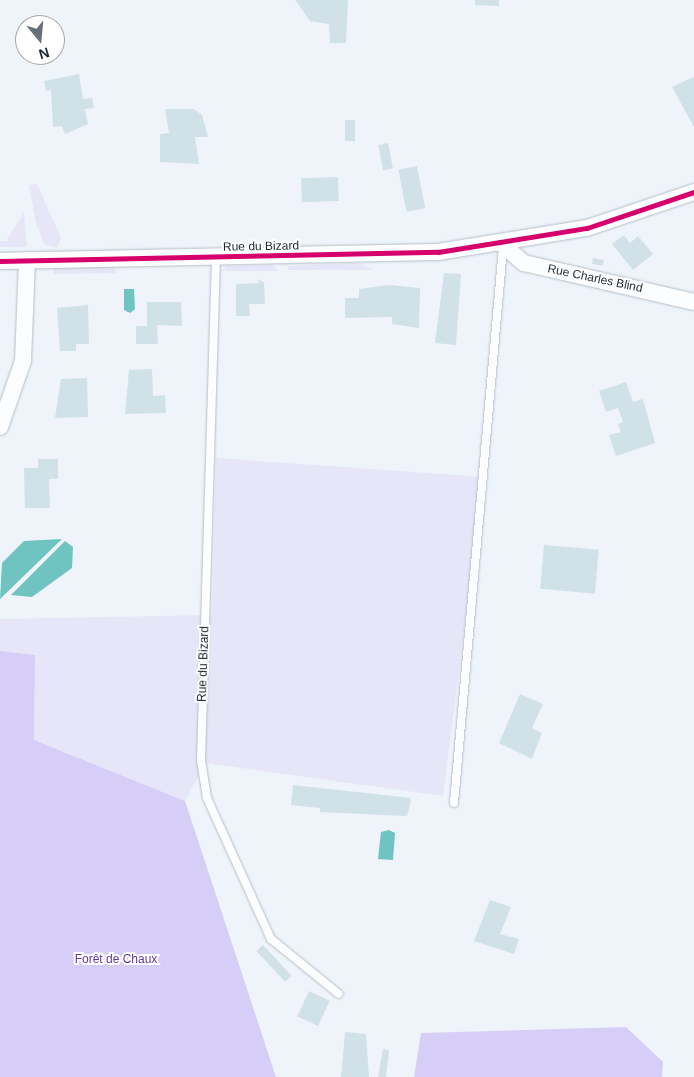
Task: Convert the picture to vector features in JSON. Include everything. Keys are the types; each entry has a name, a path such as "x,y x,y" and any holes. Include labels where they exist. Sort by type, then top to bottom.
{"street":[{"name":"Rue du Bizard","path":"0,261 381,255 503,245 587,228 694,192"},
{"name":"Rue Charles Blind","path":"503,245 524,263 694,302"},
{"path":"0,427 23,361 27,260"}],"lane":[{"path":"454,803 503,245"},
{"name":"Rue du Bizard","path":"216,257 201,760 207,798 271,939 339,994"}],"shaded area":[{"path":"37,184 61,238 57,248 44,244 36,223 29,185"},
{"path":"24,213 27,247 0,247 0,241 6,241"},
{"path":"357,263 374,270 288,270 289,266"},
{"path":"273,265 278,271 221,271 227,266"},
{"path":"115,266 116,273 54,274 53,268"},
{"path":"216,458 484,477 443,796 206,763 185,801 34,740 35,655 0,651 0,619 212,615"}],"green space":[{"name":"Forêt de Chaux","path":"0,651 35,655 34,740 185,801 276,1077 0,1077"},
{"path":"626,1027 663,1062 662,1077 414,1077 421,1033"}],"water":[{"path":"124,289 134,289 135,309 130,313 124,310"},
{"path":"62,539 0,599 2,563 24,541"},
{"path":"65,541 73,547 72,568 32,597 11,595"},
{"path":"389,830 395,833 393,860 378,859 381,832"}],"building":[{"path":"295,0 348,0 346,43 330,43 329,24 310,21"},
{"path":"475,0 499,0 499,6 475,5"},
{"path":"79,74 83,99 92,98 94,108 85,109 88,124 65,134 62,126 53,127 51,90 46,91 44,81"},
{"path":"694,78 694,127 672,87"},
{"path":"165,109 194,109 202,115 208,137 195,137 199,164 160,162 160,134 169,133"},
{"path":"345,120 355,120 355,141 345,141"},
{"path":"388,143 393,169 383,170 378,145"},
{"path":"417,166 425,208 407,212 398,170"},
{"path":"338,177 339,201 302,202 301,178"},
{"path":"624,235 630,243 638,236 653,254 633,270 612,244"},
{"path":"593,258 604,260 603,266 592,264"},
{"path":"444,273 461,274 456,345 435,343"},
{"path":"258,279 264,283 265,304 249,304 250,316 236,316 236,284 259,283"},
{"path":"389,285 420,288 419,328 392,324 392,317 345,318 345,298 359,298 359,289"},
{"path":"147,302 181,302 182,326 157,325 158,344 136,344 136,326 147,326"},
{"path":"88,305 89,344 76,344 76,351 60,351 57,308"},
{"path":"152,369 153,396 165,395 166,413 125,414 129,370"},
{"path":"87,378 88,417 55,418 61,379"},
{"path":"626,382 633,402 643,399 655,443 616,456 609,435 621,432 618,424 623,422 618,408 606,412 599,391"},
{"path":"38,459 58,459 58,479 49,479 50,508 25,508 24,468 38,468"},
{"path":"544,545 599,550 595,594 540,589"},
{"path":"520,694 543,704 532,728 542,733 532,759 499,743"},
{"path":"293,785 411,798 407,816 320,812 320,808 291,805"},
{"path":"490,900 511,907 500,934 519,939 514,954 474,941"},
{"path":"263,945 292,976 285,982 256,951"},
{"path":"309,991 330,1001 318,1026 297,1016"},
{"path":"345,1032 366,1034 369,1077 341,1077"},
{"path":"383,1049 389,1050 386,1077 378,1077"}],"cycle path":[{"path":"0,261 438,252 587,228 694,192"}]}
